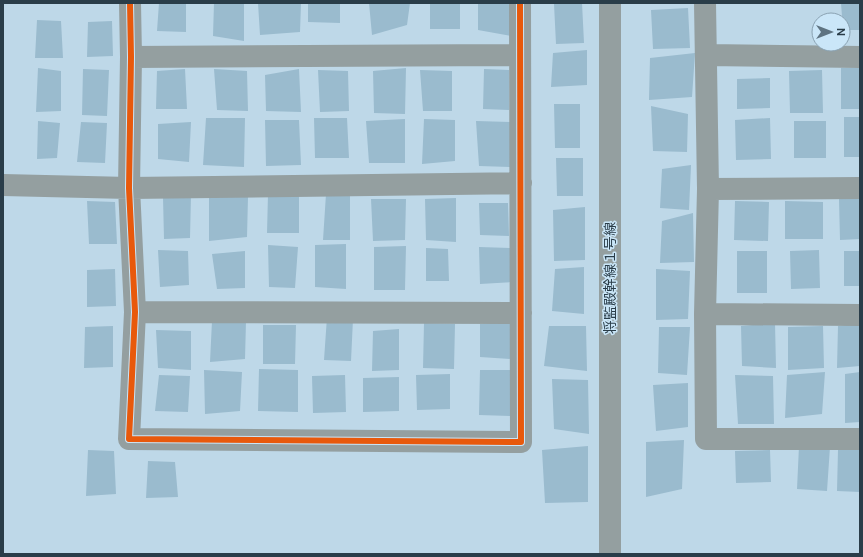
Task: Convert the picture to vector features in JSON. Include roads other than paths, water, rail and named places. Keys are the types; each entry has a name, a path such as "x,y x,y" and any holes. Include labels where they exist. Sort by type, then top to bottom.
{"street":[{"path":"130,3 131,57 129,188 135,312 129,439 521,442 520,3"},
{"name":"将監殿幹線１号線","path":"610,3 610,554"},
{"path":"706,3 708,189 705,314 706,439 860,439"},
{"path":"131,57 520,54"},
{"path":"707,55 860,56"},
{"path":"3,185 129,188 521,183"},
{"path":"708,189 860,188"},
{"path":"135,312 521,313"},
{"path":"705,314 860,316"}]}
